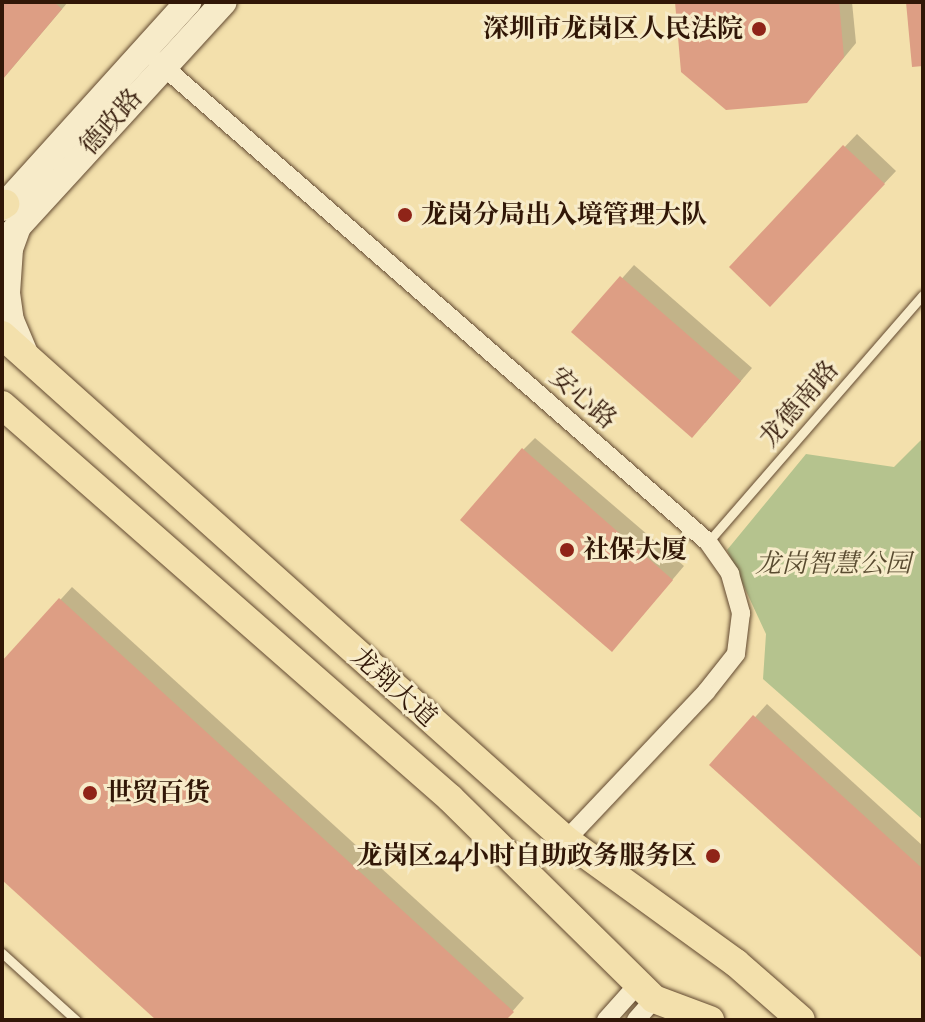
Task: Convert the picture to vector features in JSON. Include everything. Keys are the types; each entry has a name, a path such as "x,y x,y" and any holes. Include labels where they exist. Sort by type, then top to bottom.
{"main road":[{"name":"德政路","path":"152,57 188,2"},
{"name":"德政路","path":"2,244 8,210 152,57 224,2"},
{"name":"龙翔大道","path":"2,335 566,840 736,963 801,1020"},
{"name":"龙翔大道","path":"2,405 450,798 646,991 710,1020"}],"street":[{"name":"安心路","path":"152,57 708,542 730,574 741,613 736,654 706,692 566,840"},
{"path":"8,210 12,249 9,293 17,331 35,366"},
{"path":"606,1020 646,991"},
{"path":"636,1020 646,991"}],"lane":[{"name":"龙德南路","path":"708,542 923,295"},
{"path":"2,953 76,1020"}],"green space":[{"name":"龙岗智慧公园","path":"923,438 923,820 763,679 766,634 727,550 806,454 894,467"}],"building":[{"path":"2,2 54,2 62,9 2,80"},
{"name":"深圳市龙岗区人民法院","path":"675,2 839,2 844,57 807,103 726,110 681,72"},
{"path":"906,2 923,2 923,66 912,67"},
{"path":"843,145 885,184 770,307 729,267"},
{"path":"620,276 741,381 692,438 571,332"},
{"name":"社保大厦","path":"522,448 673,580 612,652 460,520"},
{"path":"59,598 514,1012 506,1020 156,1020 2,880 2,661"},
{"path":"753,715 923,869 923,959 709,765"}],"place":[{"name":"深圳市龙岗区人民法院","path":"759,29"},
{"name":"龙岗分局出入境管理大队","path":"405,215"},
{"name":"社保大厦","path":"567,550"},
{"name":"世贸百货","path":"90,793"},
{"name":"龙岗区24小时自助政务服务区","path":"713,856"}]}
